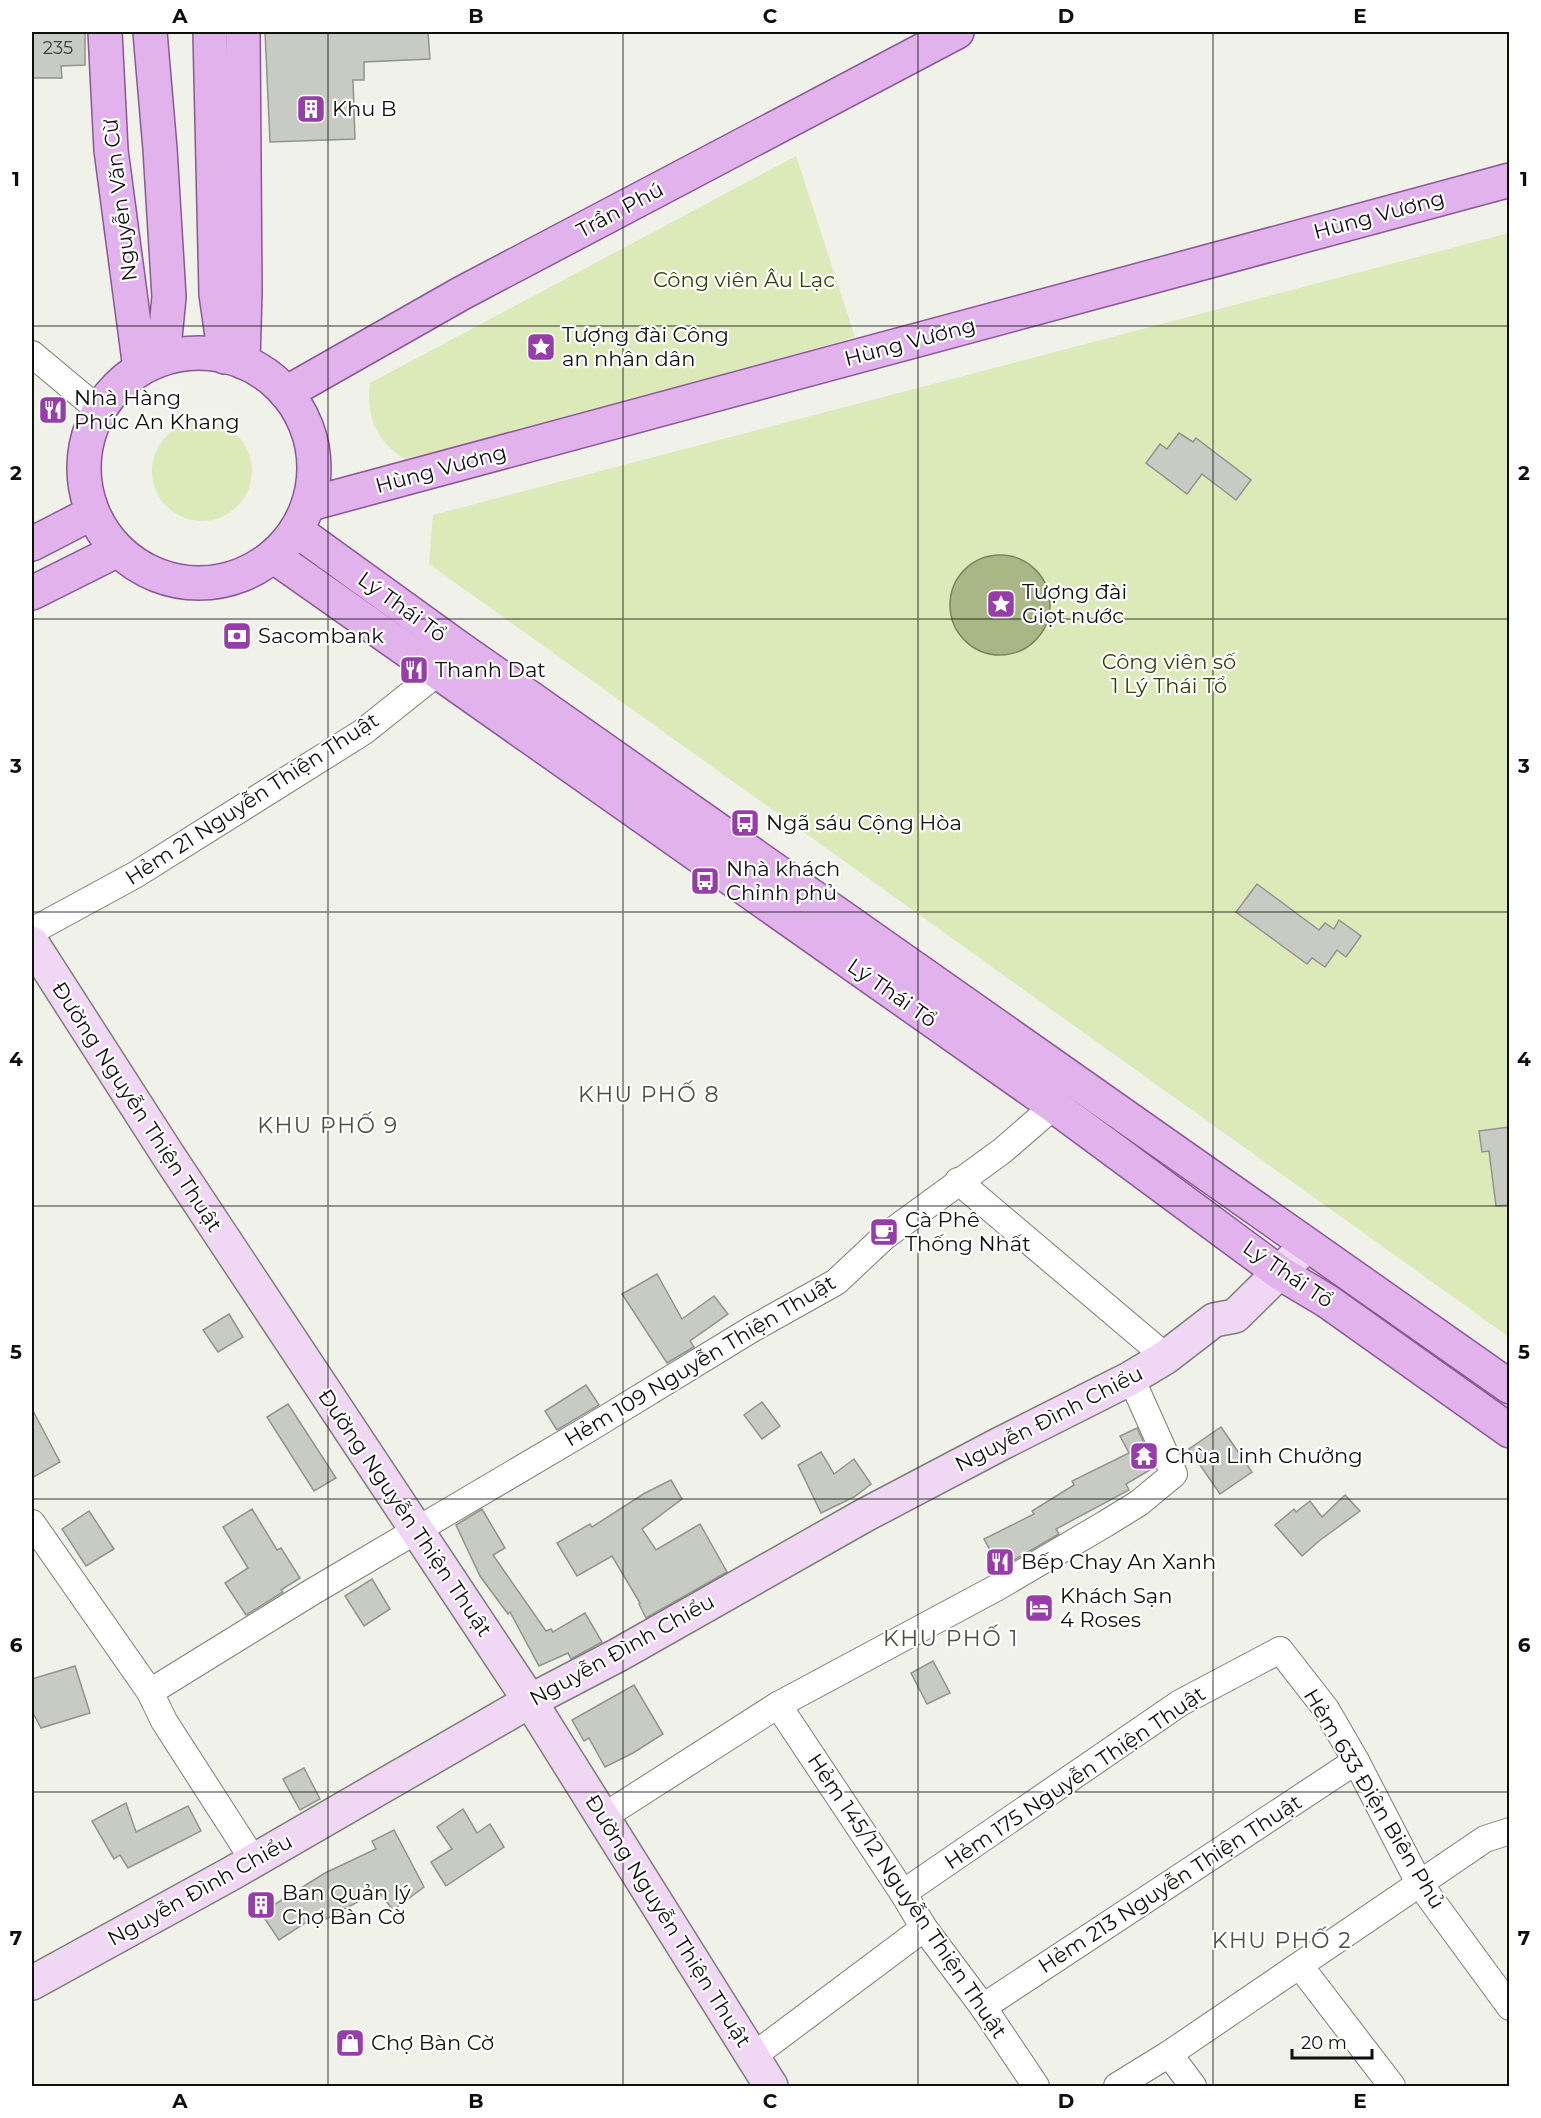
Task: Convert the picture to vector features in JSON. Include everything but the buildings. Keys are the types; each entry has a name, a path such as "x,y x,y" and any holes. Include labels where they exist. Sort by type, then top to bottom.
{"main road":[{"name":"Nguyễn Văn Cừ","path":"105,32 111,150 152,363"},
{"name":"Nguyễn Văn Cừ","path":"150,32 169,297 152,363"},
{"path":"210,32 216,294 234,360"},
{"path":"234,360 245,291 243,32"},
{"name":"Trần Phú","path":"286,393 462,293 957,32"},
{"name":"Hùng Vương","path":"303,517 1509,180"},
{"path":"190,354 208,354 234,360 259,370 286,393 308,431 313,453 314,475 303,517 273,556 253,569 231,578 198,582 182,582 159,576 137,565 118,550 92,513 83,463 87,436 99,410 110,394 152,363 190,354"},
{"path":"32,528 92,513"},
{"path":"32,544 92,513"},
{"name":"Lý Thái Tổ","path":"303,517 455,645 1509,1387"},
{"path":"32,593 118,550"},
{"name":"Lý Thái Tổ","path":"273,556 1054,1106 1268,1264 1327,1301 1509,1431"},
{"name":"Đường Nguyễn Thiện Thuật","path":"32,943 168,1155 530,1701 771,2086"},
{"name":"Nguyễn Đình Chiểu","path":"32,1983 254,1861 530,1701 618,1655 884,1505 1131,1378 1166,1357 1214,1320 1217,1301 1244,1273 1268,1264 1294,1235"}],"street":[{"path":"32,354 99,410"},
{"name":"Hẻm 21 Nguyễn Thiện Thuật","path":"32,931 135,875 363,732 437,672 455,645"},
{"name":"Hẻm 109 Nguyễn Thiện Thuật","path":"150,1692 752,1329 836,1282 884,1237 1002,1151 1054,1106"},
{"path":"958,1181 1166,1357"},
{"path":"603,1817 778,1705 996,1588 1139,1503 1174,1474 1131,1378"},
{"path":"32,1523 150,1692 164,1721 254,1861"},
{"name":"Hẻm 633 Ðiện Biên Phủ","path":"1280,1650 1326,1709 1356,1761 1419,1883 1509,2007"},
{"name":"Hẻm 175 Nguyễn Thiện Thuật","path":"903,1893 1180,1703 1280,1650"},
{"name":"Hẻm 145/12 Nguyễn Thiện Thuật","path":"778,1705 924,1928 983,2007 1036,2086"},
{"name":"Hẻm 213 Nguyễn Thiện Thuật","path":"983,2007 1356,1761"},
{"path":"1117,2086 1169,2054 1485,1839 1509,1831"},
{"path":"753,2056 924,1928"},
{"path":"1300,1966 1392,2086"},
{"path":"1169,2054 1193,2086"}],"green space":[{"name":"Công viên Âu Lạc","path":"796,156 855,337 411,463 383,440 372,420 370,383"},
{"name":"Công viên số 1 Lý Thái Tổ","path":"1509,233 1509,1337 429,564 433,515"},
{"path":"202,421 221,425 237,436 248,452 252,471 248,490 237,506 221,517 202,521 183,517 167,506 156,490 152,471 156,452 167,436 183,425"}],"shaded area":[{"path":"1000,555 1028,563 1042,577 1050,605 1042,633 1028,647 1000,655 972,647 958,633 950,605 958,577 972,563"}],"place":[{"name":"Khu B","path":"311,109"},
{"name":"Tượng đài Công an nhân dân","path":"541,347"},
{"name":"Nhà Hàng Phúc An Khang","path":"53,410"},
{"name":"Tượng đài Giọt nước","path":"1001,604"},
{"name":"Sacombank","path":"237,636"},
{"name":"Thanh Dat","path":"414,670"},
{"name":"Ngã sáu Cộng Hòa","path":"745,823"},
{"name":"Nhà khách Chỉnh phủ","path":"705,881"},
{"name":"Cà Phê Thống Nhất","path":"884,1232"},
{"name":"Chùa Linh Chưởng","path":"1144,1456"},
{"name":"Bếp Chay An Xanh","path":"1000,1562"},
{"name":"Khách Sạn 4 Roses","path":"1039,1608"},
{"name":"Ban Quản lý Chợ Bàn Cờ","path":"261,1905"},
{"name":"Chợ Bàn Cờ","path":"350,2043"}],"district":[{"name":"KHU PHỐ 8","path":"649,1094"},
{"name":"KHU PHỐ 9","path":"328,1125"},
{"name":"KHU PHỐ 1","path":"951,1638"},
{"name":"KHU PHỐ 2","path":"1282,1940"}]}
